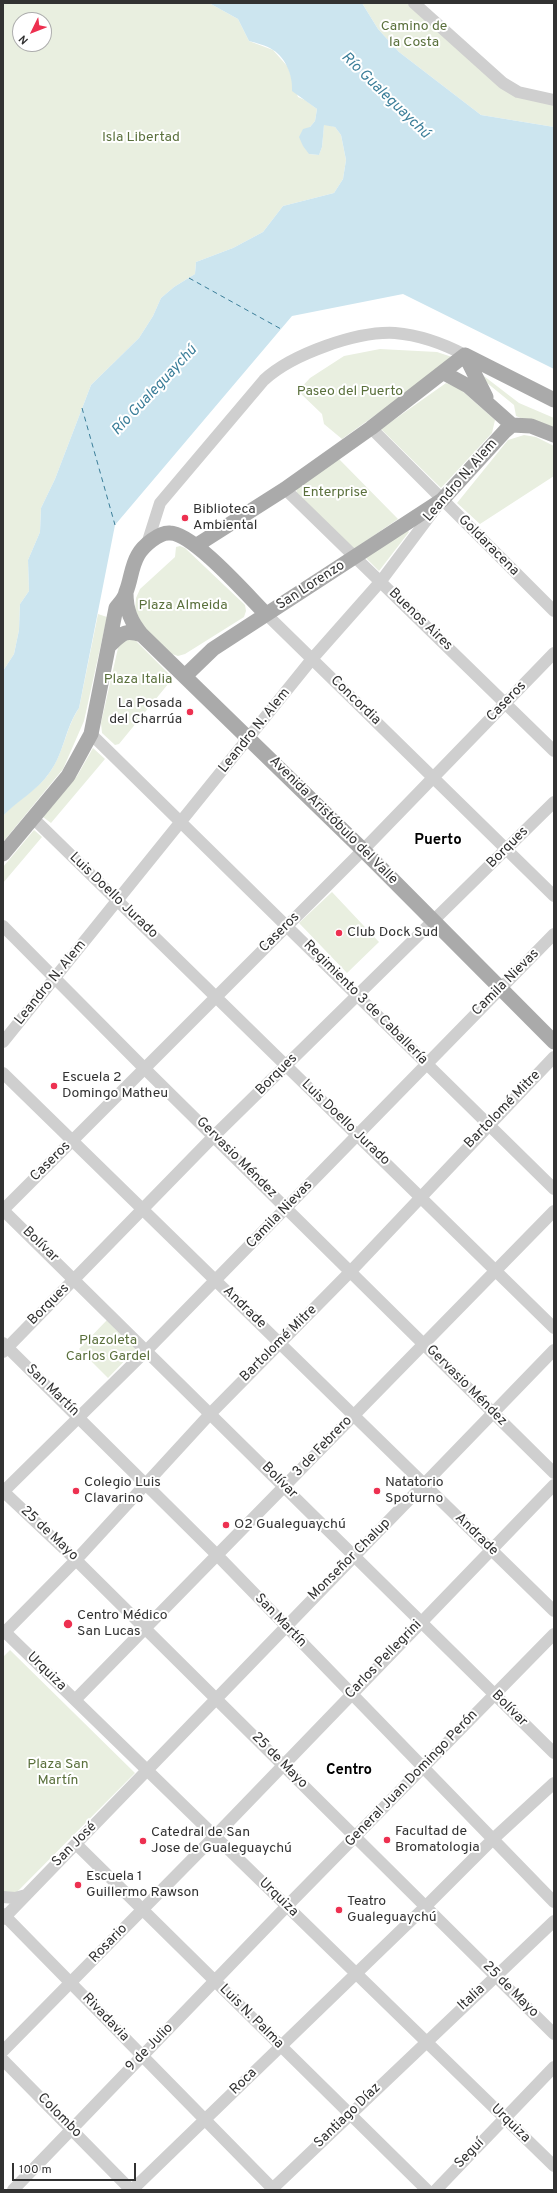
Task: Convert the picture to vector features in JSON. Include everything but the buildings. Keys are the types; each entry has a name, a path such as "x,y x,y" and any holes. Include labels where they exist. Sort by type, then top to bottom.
{"main road":[{"path":"196,545 285,489 371,428 466,355"},
{"path":"466,355 554,400"},
{"path":"466,355 490,404"},
{"path":"444,373 461,381 490,404 512,425 531,426 554,434"},
{"name":"Leandro N. Alem","path":"442,500 512,425"},
{"name":"San Lorenzo","path":"185,676 213,649 442,500"},
{"name":"Concordia","path":"147,544 169,532 181,535 196,545 266,614"},
{"path":"3,854 68,776 91,734 116,608 126,593 132,568 138,554 147,544"},
{"name":"Avenida Aristóbulo del Valle","path":"126,593 126,606 130,617 142,635 362,850 554,1042"},
{"path":"109,646 125,632 131,631 142,635"}],"street":[{"path":"414,3 503,83 518,92 554,100"},
{"path":"147,544 160,503 264,380 278,368 318,350 349,339 376,334 394,333 415,336 466,355"},
{"name":"Goldaracena","path":"371,428 554,611"},
{"name":"Buenos Aires","path":"285,489 554,751"},
{"name":"Leandro N. Alem","path":"3,1042 118,901 180,821 249,739 312,659 380,581 442,500"},
{"name":"Concordia","path":"266,614 554,896"},
{"name":"Caseros","path":"3,1210 287,926 554,653"},
{"name":"Regimiento 3 de Caballería","path":"91,734 554,1189"},
{"name":"Borques","path":"4,1348 75,1279 214,1136 432,921 508,850 554,802"},
{"name":"Luis Doello Jurado","path":"33,818 554,1328"},
{"name":"Gervasio Méndez","path":"3,926 144,1069 214,1136 554,1473"},
{"name":"Camila Nievas","path":"3,1492 146,1351 554,934"},
{"name":"Bartolomé Mitre","path":"4,1632 76,1560 210,1414 351,1272 420,1197 554,1057"},
{"name":"Andrade","path":"3,1073 554,1611"},
{"name":"Bolívar","path":"3,1210 75,1279 146,1351 554,1753"},
{"name":"3 de Febrero","path":"75,1700 554,1210"},
{"name":"San Martín","path":"4,1348 78,1417 217,1555 285,1627 554,1902"},
{"name":"Monseñor Chalup","path":"148,1771 285,1627 554,1350"},
{"name":"Carlos Pellegrini","path":"215,1836 554,1485"},
{"name":"25 de Mayo","path":"3,1492 76,1560 554,2034"},
{"name":"Urquiza","path":"4,1632 554,2166"},
{"name":"General Juan Domingo Perón","path":"287,1906 554,1634"},
{"path":"3,1646 20,1647"},
{"name":"San José","path":"4,1916 148,1771"},
{"name":"Roca","path":"131,2190 426,1906 492,1840 554,1783"},
{"name":"Rosario","path":"3,2051 215,1836"},
{"name":"Luis N. Palma","path":"76,1844 427,2190"},
{"path":"3,1897 15,1898 26,1895"},
{"name":"9 de Julio","path":"13,2190 287,1906"},
{"name":"Rivadavia","path":"4,1916 272,2189"},
{"name":"Italia","path":"425,2042 554,1921"},
{"name":"Santiago Díaz","path":"272,2189 425,2042"},
{"name":"Colombo","path":"3,2060 131,2190"},
{"name":"Seguí","path":"436,2190 554,2067"}],"green space":[{"name":"Isla Libertad","path":"3,3 209,3 238,19 249,41 273,50 288,67 298,97 305,100 317,109 315,121 310,127 309,154 319,155 322,147 324,124 335,127 341,135 346,160 343,179 334,193 283,206 263,232 233,248 196,262 195,274 174,287 161,298 153,316 139,338 91,385 55,479 41,508 40,532 28,560 29,591 20,604 19,630 14,654 3,671"},
{"name":"Camino de la Costa","path":"362,3 414,3 503,83 554,100 554,127 481,115 399,52 378,29"},
{"name":"Paseo del Puerto","path":"380,349 437,352 455,358 342,439 324,424 322,414 298,391 310,378 344,356"},
{"path":"476,370 519,403 554,418 554,432 516,416 514,405 481,378"},
{"path":"446,383 459,388 495,420 492,433 441,488 381,429"},
{"path":"524,435 536,437 554,446 554,476 480,524 457,503 508,440"},
{"name":"Enterprise","path":"338,458 398,519 354,549 297,496 296,486"},
{"path":"407,530 409,532 379,571 366,558"},
{"name":"Plaza Almeida","path":"180,546 185,548 245,605 246,611 244,617 185,654 178,656 172,654 144,628 135,610 136,598 140,589 175,557 176,547"},
{"path":"98,614 107,617 84,721 63,769 3,842 3,816 45,779 50,772 59,756 71,723 79,708"},
{"name":"Plaza Italia","path":"126,638 135,640 173,678 119,744 115,745 102,733 101,723 118,648"},
{"path":"93,748 105,759 51,823 43,817 77,776"},
{"path":"34,830 42,837 3,883 3,867"},
{"name":"Club Dock Sud","path":"332,892 379,942 347,973 299,923"},
{"name":"Plazoleta Carlos Gardel","path":"107,1320 136,1349 108,1378 79,1349"},
{"name":"Plaza San Martín","path":"10,1650 135,1773 10,1899 3,1892 3,1657"}],"water":[{"name":"Río Gualeguaychú","path":"209,3 362,3 378,29 399,52 481,115 554,127 554,369 403,294 292,316 115,525 79,708 74,716 55,765 39,785 3,816 3,671 14,654 19,630 20,604 29,591 28,560 40,532 41,508 55,479 91,385 139,338 153,316 161,298 174,287 195,274 196,262 233,248 263,232 283,206 334,193 343,179 346,160 341,135 335,127 324,125 322,147 319,155 309,154 299,137 303,129 310,127 315,121 317,109 292,91 288,68 278,53 261,44 249,41 238,19"}],"ferry route":[{"path":"189,278 281,329"},
{"path":"82,408 115,525"}],"place":[{"name":"Biblioteca Ambiental","path":"185,518"},
{"name":"La Posada del Charrúa","path":"190,712"},
{"name":"Club Dock Sud","path":"339,933"},
{"name":"Escuela 2 Domingo Matheu","path":"54,1086"},
{"name":"Colegio Luis Clavarino","path":"76,1491"},
{"name":"Natatorio Spoturno","path":"377,1491"},
{"name":"O2 Gualeguaychú","path":"226,1525"},
{"name":"Centro Médico San Lucas","path":"68,1624"},
{"name":"Facultad de Bromatologia","path":"387,1840"},
{"name":"Catedral de San Jose de Gualeguaychú","path":"143,1841"},
{"name":"Escuela 1 Guillermo Rawson","path":"78,1885"},
{"name":"Teatro Gualeguaychú","path":"339,1910"}],"district":[{"name":"Puerto","path":"438,841"},
{"name":"Centro","path":"349,1771"}]}
